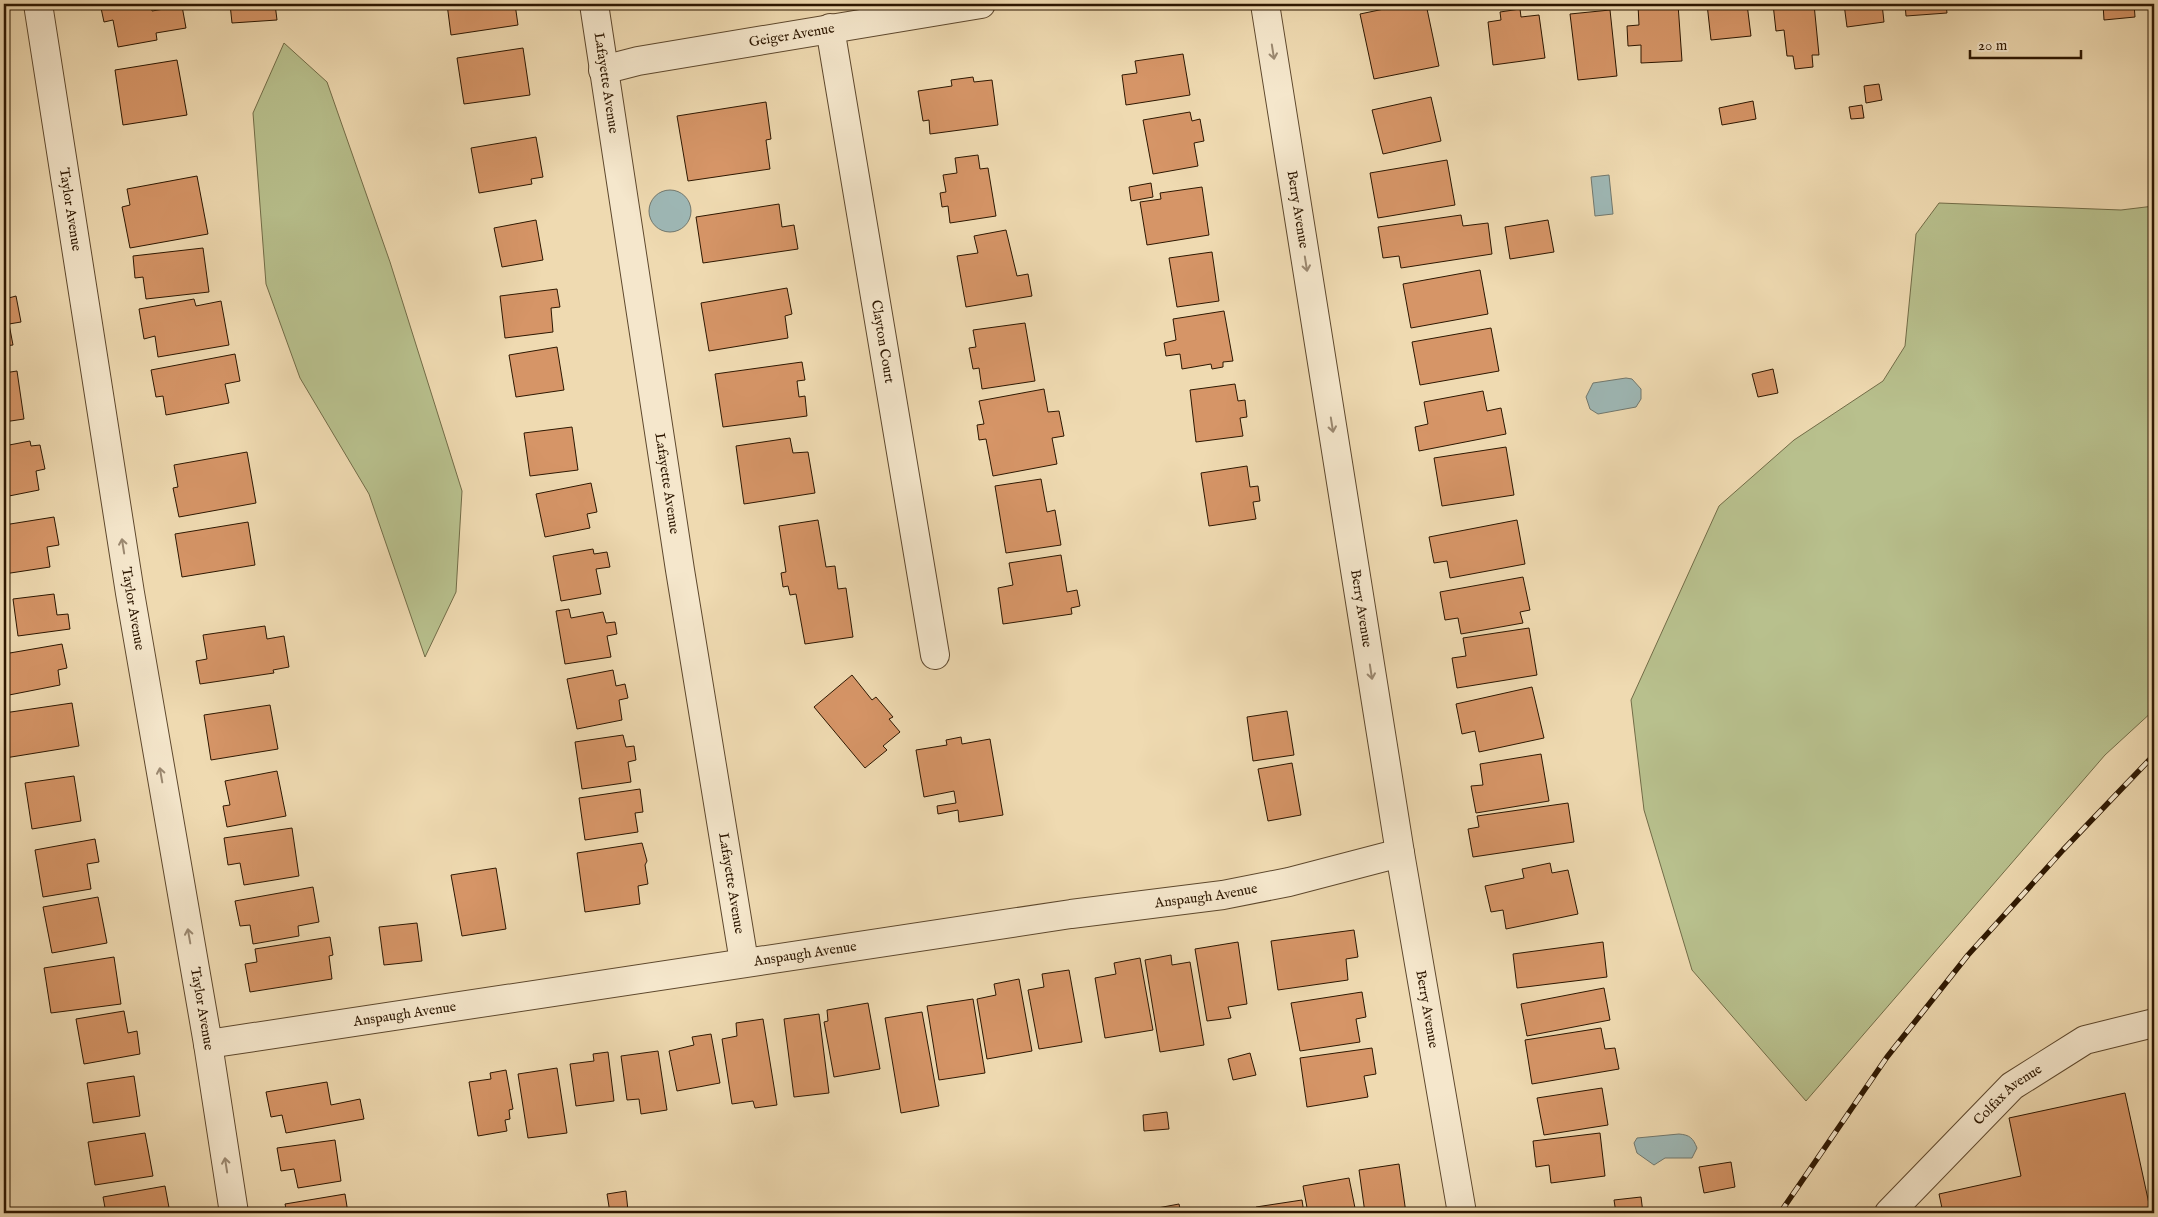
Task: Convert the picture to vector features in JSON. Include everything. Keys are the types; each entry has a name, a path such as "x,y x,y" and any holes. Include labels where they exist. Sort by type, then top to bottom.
{"street":[{"name":"Taylor Avenue","path":"38,4 130,593 208,1044 234,1213"},
{"name":"Lafayette Avenue","path":"594,4 700,701 744,962"},
{"name":"Geiger Avenue","path":"603,70 638,61 981,4"},
{"name":"Berry Avenue","path":"1265,4 1400,853 1462,1213"},
{"name":"Clayton Court","path":"830,28 935,655"},
{"name":"Anspaugh Avenue","path":"208,1044 744,962 1071,914 1223,895 1289,882 1400,853"},
{"name":"Colfax Avenue","path":"1889,1213 2012,1086 2084,1040 2154,1023"}],"green space":[{"path":"284,43 327,82 390,262 462,491 456,592 425,657 369,494 300,378 266,284 253,113"},
{"path":"1939,203 2121,210 2154,206 2154,710 2105,755 1806,1101 1692,970 1644,810 1631,700 1719,506 1794,440 1883,381 1905,346 1916,234"}],"water":[{"path":"1609,175 1613,214 1595,216 1591,177"},
{"path":"670,190 685,196 691,211 685,226 670,232 655,226 649,211 655,196"},
{"path":"1626,378 1632,379 1641,389 1641,399 1636,407 1598,414 1590,409 1586,397 1593,383"},
{"path":"1679,1134 1688,1136 1694,1142 1697,1148 1692,1158 1665,1158 1654,1165 1637,1153 1634,1143 1637,1138"}],"building":[{"path":"124,4 151,4 152,11 182,6 186,28 156,33 157,40 118,47 113,20 104,22 101,8"},
{"path":"230,4 275,4 277,20 232,23"},
{"path":"447,4 515,4 518,25 451,35"},
{"path":"1408,4 1426,4 1439,66 1374,79 1360,14"},
{"path":"1678,4 1682,61 1641,63 1641,45 1628,46 1627,26 1639,25 1638,5"},
{"path":"1707,4 1747,4 1751,36 1711,40"},
{"path":"1773,4 1814,4 1819,55 1812,55 1813,67 1795,69 1793,56 1787,56 1784,30 1776,31"},
{"path":"1844,4 1882,4 1884,22 1847,27"},
{"path":"1905,4 1946,4 1947,13 1906,16"},
{"path":"1967,4 2001,4 1968,8"},
{"path":"2103,4 2134,4 2135,17 2104,20"},
{"path":"1520,9 1521,17 1539,15 1545,58 1493,65 1488,22 1501,20 1500,12"},
{"path":"1610,10 1617,76 1578,80 1570,14"},
{"path":"523,48 530,95 464,104 457,58"},
{"path":"1183,54 1190,95 1126,105 1122,75 1137,73 1135,61"},
{"path":"177,60 187,115 123,125 115,70"},
{"path":"973,77 974,82 992,80 998,125 930,134 929,120 923,121 918,91 952,86 951,80"},
{"path":"1879,84 1882,100 1866,103 1864,86"},
{"path":"1431,97 1441,141 1383,154 1372,110"},
{"path":"1753,101 1756,119 1722,125 1719,108"},
{"path":"766,102 771,139 766,140 770,169 688,181 677,116"},
{"path":"1862,105 1864,118 1851,119 1849,107"},
{"path":"1190,112 1192,121 1200,119 1204,141 1194,143 1198,166 1153,174 1143,120"},
{"path":"536,137 543,177 531,179 532,184 479,193 471,148"},
{"path":"978,155 980,169 988,168 996,216 950,223 948,206 942,207 940,193 946,192 943,175 957,173 955,158"},
{"path":"1447,160 1455,205 1378,218 1370,173"},
{"path":"197,176 208,234 130,248 122,207 130,205 127,189"},
{"path":"1151,183 1153,197 1131,201 1129,187"},
{"path":"1202,187 1209,235 1147,245 1140,202 1161,199 1160,193"},
{"path":"779,204 782,227 794,225 798,249 703,263 696,217"},
{"path":"1461,215 1463,226 1488,223 1492,254 1401,268 1399,256 1383,258 1378,227"},
{"path":"536,220 543,260 502,267 494,228"},
{"path":"1548,220 1554,252 1510,259 1505,227"},
{"path":"1006,230 1017,276 1028,274 1032,296 966,307 957,256 978,253 974,236"},
{"path":"203,248 209,292 146,299 143,277 135,278 133,256"},
{"path":"1212,252 1219,301 1177,307 1169,258"},
{"path":"1480,270 1488,314 1411,328 1403,284"},
{"path":"787,288 792,314 785,316 788,338 709,351 701,303"},
{"path":"557,289 560,307 551,308 553,332 505,338 500,296"},
{"path":"4,292 5,299 16,296 21,322 9,324 13,345 4,346"},
{"path":"194,299 196,306 221,301 229,345 158,357 155,336 144,339 139,309"},
{"path":"1224,311 1233,361 1223,362 1223,367 1212,369 1211,364 1182,369 1180,354 1166,356 1164,343 1176,340 1173,319"},
{"path":"1025,323 1035,381 982,389 979,368 973,369 969,348 976,347 973,330"},
{"path":"1491,328 1499,371 1420,385 1412,342"},
{"path":"557,347 564,390 516,397 509,355"},
{"path":"235,354 240,381 225,384 229,403 166,415 163,396 156,397 151,370"},
{"path":"802,362 805,380 797,381 799,397 805,396 807,416 723,427 715,374"},
{"path":"1773,369 1778,393 1758,397 1752,374"},
{"path":"17,371 24,419 4,422 4,373"},
{"path":"1235,384 1238,401 1245,400 1247,417 1240,418 1243,436 1196,442 1190,390"},
{"path":"1044,389 1048,412 1059,411 1064,436 1052,438 1057,464 993,476 986,439 979,440 977,425 984,424 979,401"},
{"path":"1483,391 1487,411 1501,408 1506,434 1419,451 1415,427 1428,424 1424,402"},
{"path":"572,427 578,470 530,476 524,433"},
{"path":"790,438 793,453 808,452 815,493 744,504 736,446"},
{"path":"30,441 31,446 40,445 45,469 36,471 39,490 4,497 4,446"},
{"path":"1506,447 1514,495 1442,506 1434,458"},
{"path":"247,452 256,503 179,517 173,488 178,487 174,465"},
{"path":"1247,466 1250,487 1258,486 1260,501 1253,502 1256,519 1209,526 1201,473"},
{"path":"1041,479 1047,512 1055,510 1061,545 1006,553 995,486"},
{"path":"591,483 597,512 587,514 590,528 545,537 536,494"},
{"path":"54,517 59,545 47,547 50,567 4,574 4,525"},
{"path":"818,520 826,567 835,566 838,589 846,588 853,637 805,644 796,594 790,595 788,586 783,587 781,573 786,572 779,526"},
{"path":"1517,520 1525,564 1450,578 1447,561 1434,563 1429,537"},
{"path":"248,522 255,565 182,577 175,534"},
{"path":"593,549 594,554 607,552 610,567 596,569 601,594 561,601 553,556"},
{"path":"1061,555 1067,592 1077,590 1080,606 1071,608 1072,614 1003,624 998,588 1013,585 1009,563"},
{"path":"1523,577 1530,610 1520,612 1523,623 1461,634 1458,618 1445,620 1440,592"},
{"path":"54,594 57,615 68,614 70,629 18,636 13,599"},
{"path":"569,609 571,618 603,612 606,623 615,622 617,634 607,636 611,657 565,664 556,611"},
{"path":"265,626 267,639 284,636 289,667 273,670 274,673 200,684 196,661 207,659 203,635"},
{"path":"1529,628 1537,675 1457,688 1452,658 1466,656 1463,638"},
{"path":"62,644 67,668 58,670 60,685 4,696 4,654"},
{"path":"613,670 616,686 625,684 628,698 619,700 622,720 577,729 567,679"},
{"path":"852,675 872,700 876,697 893,717 889,719 900,732 883,746 887,750 865,768 814,707"},
{"path":"1532,687 1544,738 1479,752 1475,731 1462,734 1456,704"},
{"path":"72,703 79,746 5,758 4,713"},
{"path":"270,705 278,749 211,760 204,715"},
{"path":"1287,711 1294,755 1253,761 1247,717"},
{"path":"623,735 626,747 634,746 636,760 628,762 631,782 582,789 575,742"},
{"path":"961,737 962,744 990,739 1003,815 959,822 958,810 938,814 937,806 956,803 954,791 924,797 916,750 947,745 946,740"},
{"path":"1541,754 1549,801 1476,813 1471,786 1483,785 1480,764"},
{"path":"1292,763 1301,815 1268,821 1258,769"},
{"path":"277,771 286,816 227,827 223,806 230,805 225,781"},
{"path":"74,776 81,821 32,829 25,783"},
{"path":"640,789 643,812 635,813 638,832 585,840 579,798"},
{"path":"1568,803 1574,842 1473,857 1468,829 1479,827 1477,816"},
{"path":"292,828 299,876 244,885 240,863 228,865 224,838"},
{"path":"95,839 99,862 87,864 91,889 43,897 35,850"},
{"path":"642,843 647,861 645,865 648,884 638,886 640,904 585,912 577,853"},
{"path":"1550,863 1552,873 1568,870 1578,914 1506,929 1503,910 1491,912 1485,886 1524,878 1522,869"},
{"path":"496,868 506,929 462,936 451,875"},
{"path":"313,887 319,922 298,926 299,936 253,944 250,925 240,926 235,901"},
{"path":"98,897 107,943 52,953 43,907"},
{"path":"417,923 422,961 384,965 379,927"},
{"path":"1354,930 1358,957 1346,959 1348,980 1278,990 1271,941"},
{"path":"330,937 333,955 329,956 332,979 250,992 245,964 257,962 255,949"},
{"path":"1238,942 1247,1004 1228,1007 1231,1018 1207,1021 1195,949"},
{"path":"1603,942 1607,977 1517,988 1513,954"},
{"path":"1171,955 1172,965 1190,962 1204,1045 1160,1052 1145,960"},
{"path":"114,957 121,1004 51,1013 44,968"},
{"path":"1140,958 1153,1030 1105,1038 1095,978 1116,974 1114,963"},
{"path":"1069,970 1082,1042 1039,1049 1028,990 1044,987 1042,974"},
{"path":"1019,979 1032,1051 987,1059 977,999 996,995 994,984"},
{"path":"1604,988 1610,1020 1527,1036 1521,1004"},
{"path":"1362,992 1366,1017 1356,1019 1360,1042 1300,1051 1291,1003"},
{"path":"973,999 985,1073 939,1080 927,1006"},
{"path":"868,1003 880,1069 834,1077 824,1022 828,1021 827,1010"},
{"path":"124,1011 128,1033 137,1031 140,1054 84,1064 76,1019"},
{"path":"922,1012 939,1106 901,1113 885,1018"},
{"path":"819,1014 829,1093 794,1097 784,1019"},
{"path":"763,1019 777,1105 755,1108 753,1101 732,1104 722,1039 737,1036 736,1023"},
{"path":"1601,1028 1605,1049 1615,1048 1619,1069 1532,1084 1525,1040"},
{"path":"711,1034 720,1083 677,1091 669,1051 694,1045 692,1037"},
{"path":"1372,1048 1376,1074 1364,1076 1368,1097 1307,1107 1300,1058"},
{"path":"658,1051 667,1110 641,1114 639,1099 627,1100 621,1056"},
{"path":"608,1052 614,1101 576,1106 570,1064 594,1061 593,1054"},
{"path":"1250,1053 1256,1075 1233,1080 1228,1059"},
{"path":"557,1068 567,1133 528,1138 518,1074"},
{"path":"506,1070 513,1109 509,1110 510,1119 505,1120 507,1131 478,1136 469,1082 491,1079 490,1073"},
{"path":"134,1076 140,1116 93,1123 87,1083"},
{"path":"327,1082 331,1105 360,1099 364,1119 286,1133 282,1115 271,1117 266,1092"},
{"path":"1602,1088 1608,1125 1544,1135 1537,1098"},
{"path":"2125,1093 2151,1213 1943,1213 1939,1194 2021,1176 2009,1118"},
{"path":"1167,1112 1169,1129 1144,1131 1143,1115"},
{"path":"145,1133 153,1176 95,1185 88,1142"},
{"path":"1600,1133 1605,1176 1551,1183 1549,1165 1536,1167 1533,1141"},
{"path":"335,1140 341,1181 298,1188 294,1169 281,1171 277,1148"},
{"path":"1731,1162 1735,1187 1704,1193 1699,1167"},
{"path":"1399,1164 1406,1213 1365,1213 1359,1170"},
{"path":"1349,1178 1356,1213 1308,1213 1303,1186"},
{"path":"165,1186 170,1213 106,1213 103,1197"},
{"path":"626,1191 628,1211 610,1213 607,1194"},
{"path":"345,1194 348,1213 287,1213 285,1204"},
{"path":"1641,1197 1643,1213 1616,1213 1614,1200"},
{"path":"1302,1200 1304,1213 1257,1213 1256,1207"},
{"path":"1179,1204 1181,1213 1136,1213 1136,1212"}],"railway":[{"path":"1780,1213 1887,1057 1968,955 2063,850 2154,755"}]}
